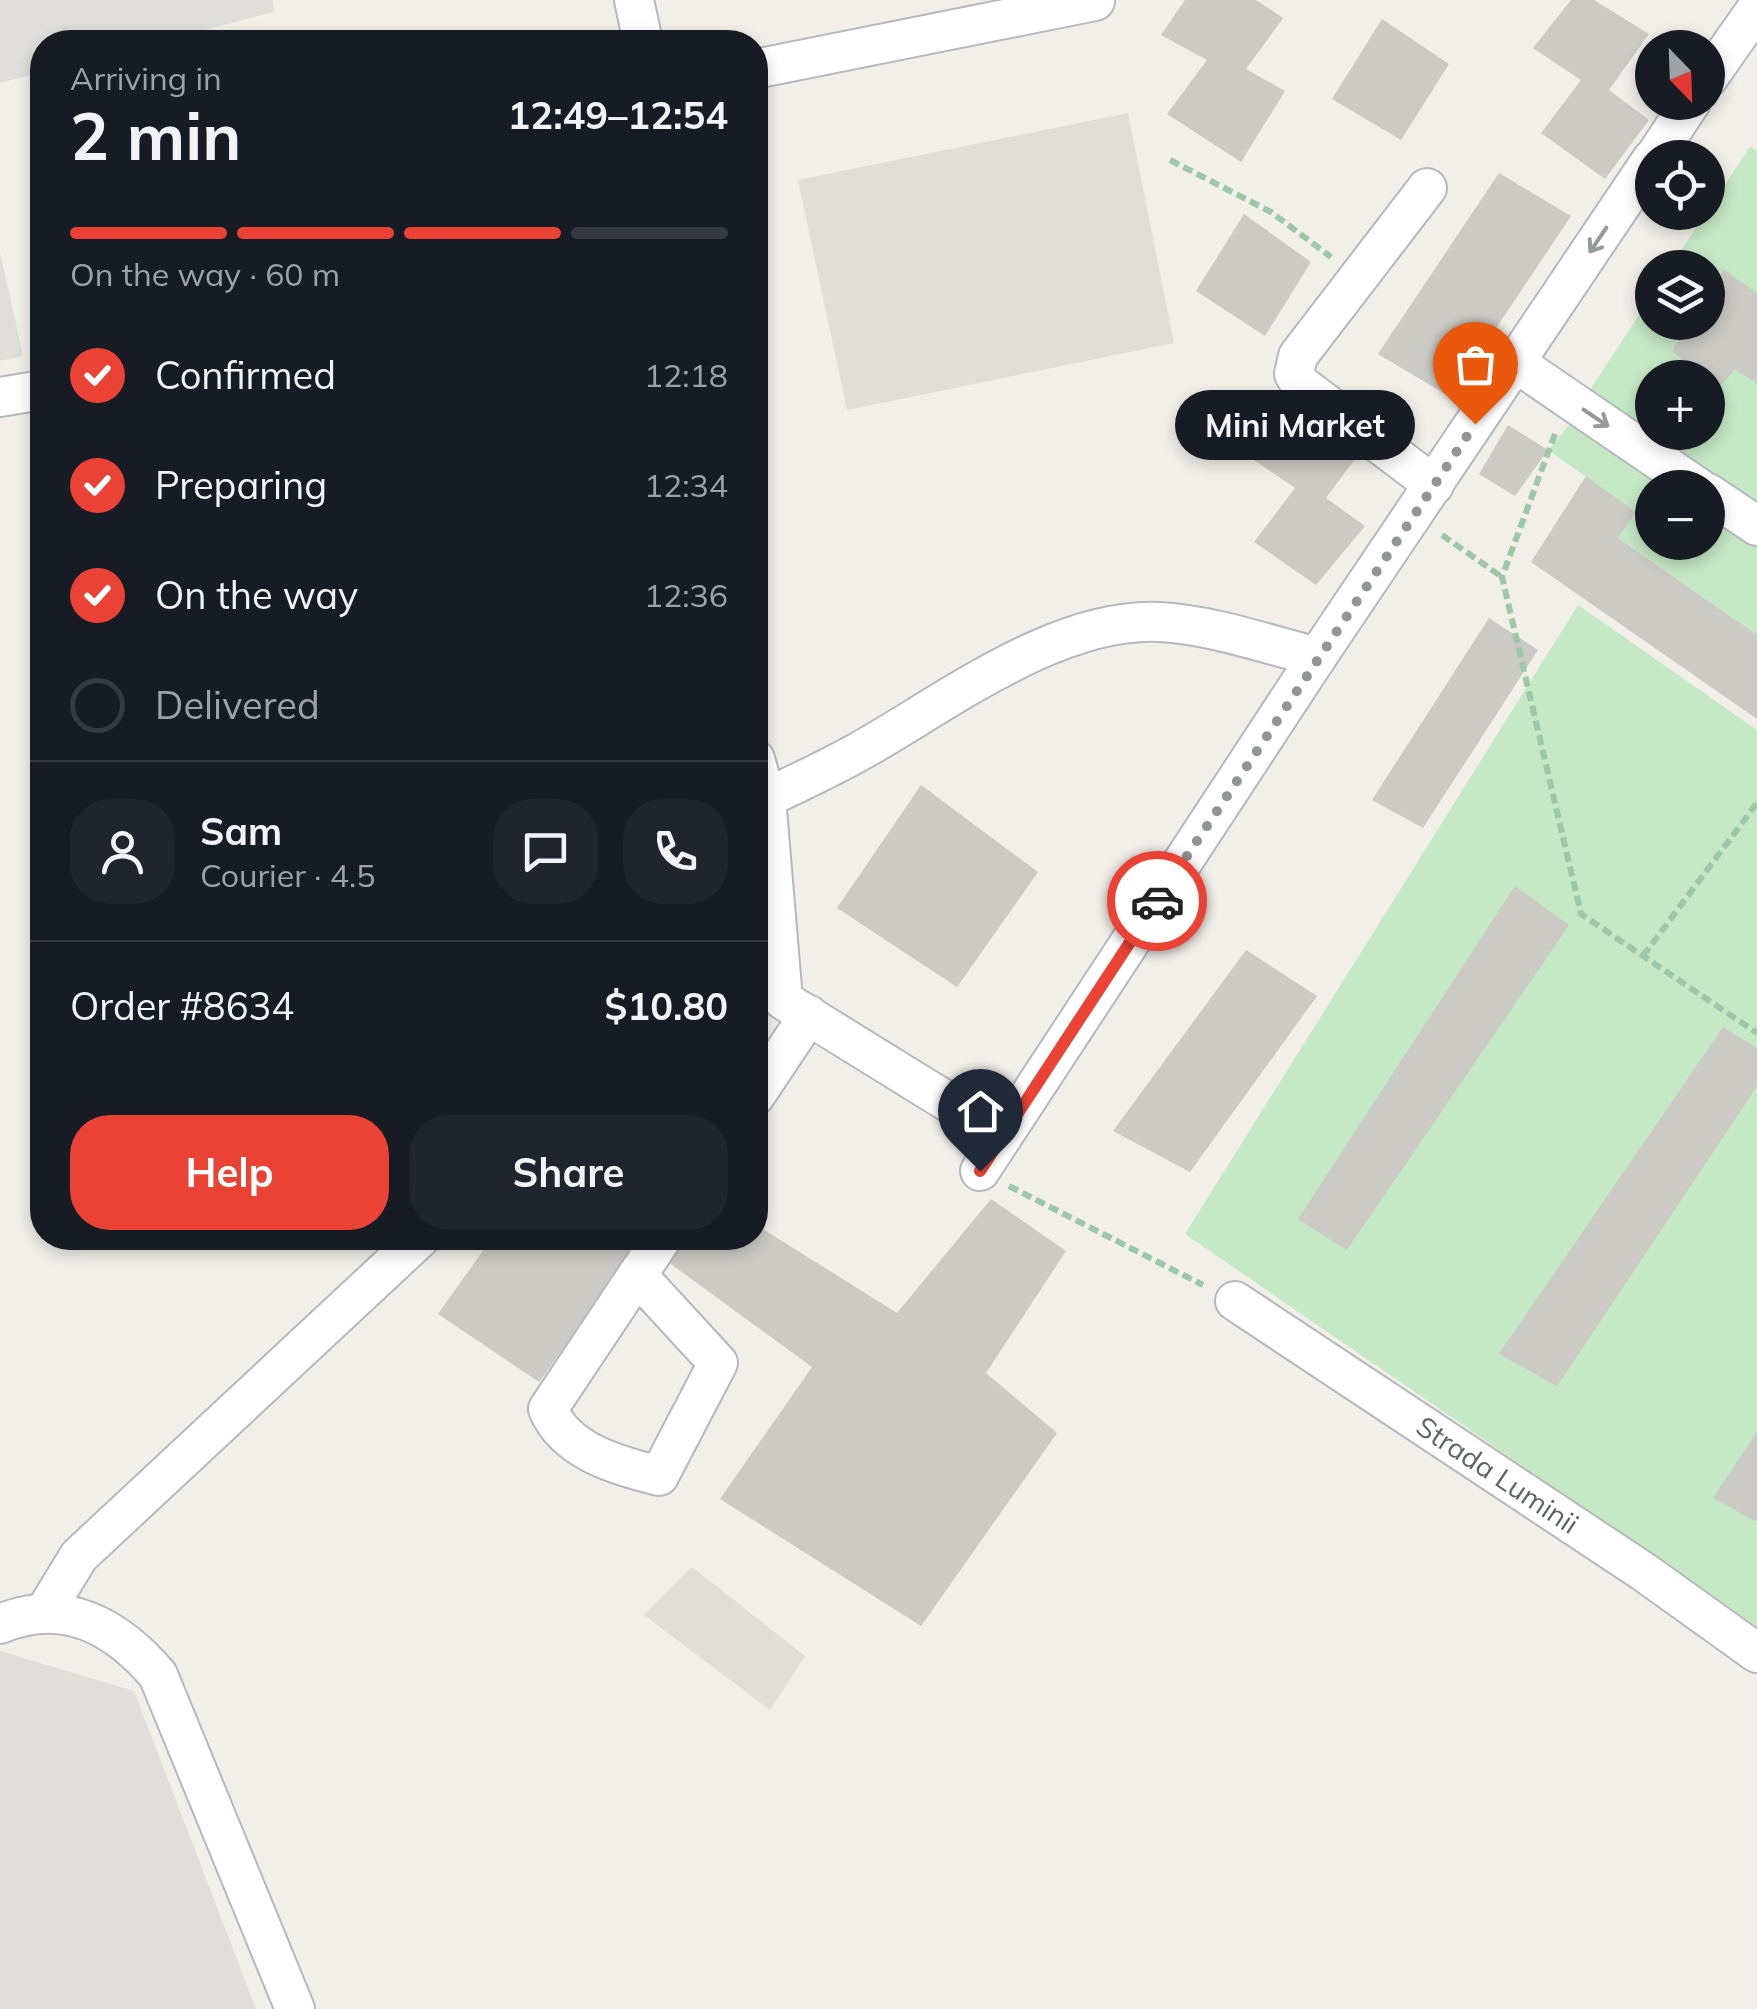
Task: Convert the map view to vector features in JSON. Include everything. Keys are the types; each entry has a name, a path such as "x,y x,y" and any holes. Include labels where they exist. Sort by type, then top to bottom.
{"street":[{"path":"634,0 641,30"},
{"path":"768,66 971,12 1096,1"},
{"path":"1725,54 1757,8"},
{"path":"980,1171 1316,657 1635,185"},
{"path":"1424,500 1300,384 1294,374 1298,356 1356,275 1427,188"},
{"path":"1516,363 1673,470"},
{"path":"0,397 30,392"},
{"path":"1725,504 1757,526"},
{"path":"768,797 862,750 1012,662 1108,627 1158,622 1206,628 1316,657"},
{"path":"768,920 783,1000 1003,1136"},
{"path":"768,1076 808,1016"},
{"path":"46,1610 78,1556 407,1250"},
{"path":"637,1275 718,1363 659,1476 602,1461 555,1424 548,1409 637,1275 654,1250"},
{"name":"Strada Luminii","path":"1235,1301 1644,1572 1757,1653"},
{"path":"0,1624 46,1610 97,1624 132,1646 158,1675 295,2009"}],"path":[{"path":"1170,160 1271,212 1356,275"},
{"path":"1502,577 1548,446 1573,402"},
{"path":"1424,500 1502,577 1580,914 1757,1033"},
{"path":"1643,956 1757,803"},
{"path":"980,1171 1235,1301"}],"shaded area":[{"path":"0,0 272,0 274,12 203,30 30,30 30,75 0,83"},
{"path":"1128,113 1174,343 847,410 798,180"},
{"path":"0,252 23,356 0,361"},
{"path":"692,1567 805,1656 770,1710 644,1615"},
{"path":"0,1651 134,1691 256,2009 0,2009"}],"green space":[{"path":"1750,147 1757,151 1757,511 1725,489 1725,470 1696,470 1666,450 1725,450 1725,360 1635,360 1635,429 1586,396 1635,321 1635,340 1725,340 1725,250 1681,250 1695,230 1725,230 1725,184"},
{"path":"1574,419 1650,470 1635,470 1635,511 1548,450"},
{"path":"1635,511 1635,550 1618,538"},
{"path":"1725,522 1757,544 1757,635 1650,560 1725,560"},
{"path":"1578,605 1757,730 1757,1627 1185,1234"}],"building":[{"path":"1185,0 1256,0 1283,18 1246,69 1285,91 1241,162 1167,114 1207,60 1161,35"},
{"path":"1571,0 1594,0 1643,30 1635,30 1635,54 1609,90 1635,110 1635,120 1649,120 1605,179 1541,133 1581,80 1533,48"},
{"path":"1382,19 1449,64 1401,140 1332,99"},
{"path":"1499,173 1571,216 1450,397 1378,354"},
{"path":"1244,214 1311,262 1265,336 1196,291"},
{"path":"1725,271 1757,293 1757,384 1735,369 1725,381 1725,360 1682,360 1672,351 1679,340 1725,340"},
{"path":"1297,394 1366,444 1326,498 1365,526 1316,585 1254,542 1295,488 1251,458"},
{"path":"1508,425 1548,450 1515,496 1479,474"},
{"path":"1586,476 1635,511 1618,538 1635,550 1635,560 1650,560 1757,635 1757,719 1531,562"},
{"path":"1489,618 1538,650 1423,828 1372,800"},
{"path":"921,785 1038,872 957,987 837,908"},
{"path":"1515,886 1569,925 1347,1250 1298,1219"},
{"path":"1246,950 1317,996 1190,1172 1113,1131"},
{"path":"1723,1027 1757,1048 1757,1086 1557,1386 1499,1354"},
{"path":"991,1199 1066,1251 986,1373 1057,1433 921,1626 720,1499 812,1367 660,1256 665,1250 768,1250 768,1232 897,1313"},
{"path":"483,1250 634,1250 539,1382 438,1314"},
{"path":"1757,1432 1757,1522 1713,1498"}],"way so far":[{"path":"1157,901 1316,657 1475,424"}],"place":[{"name":"Mini Market","path":"1475,424"}],"route":[{"path":"980,1171 1157,901"}]}
